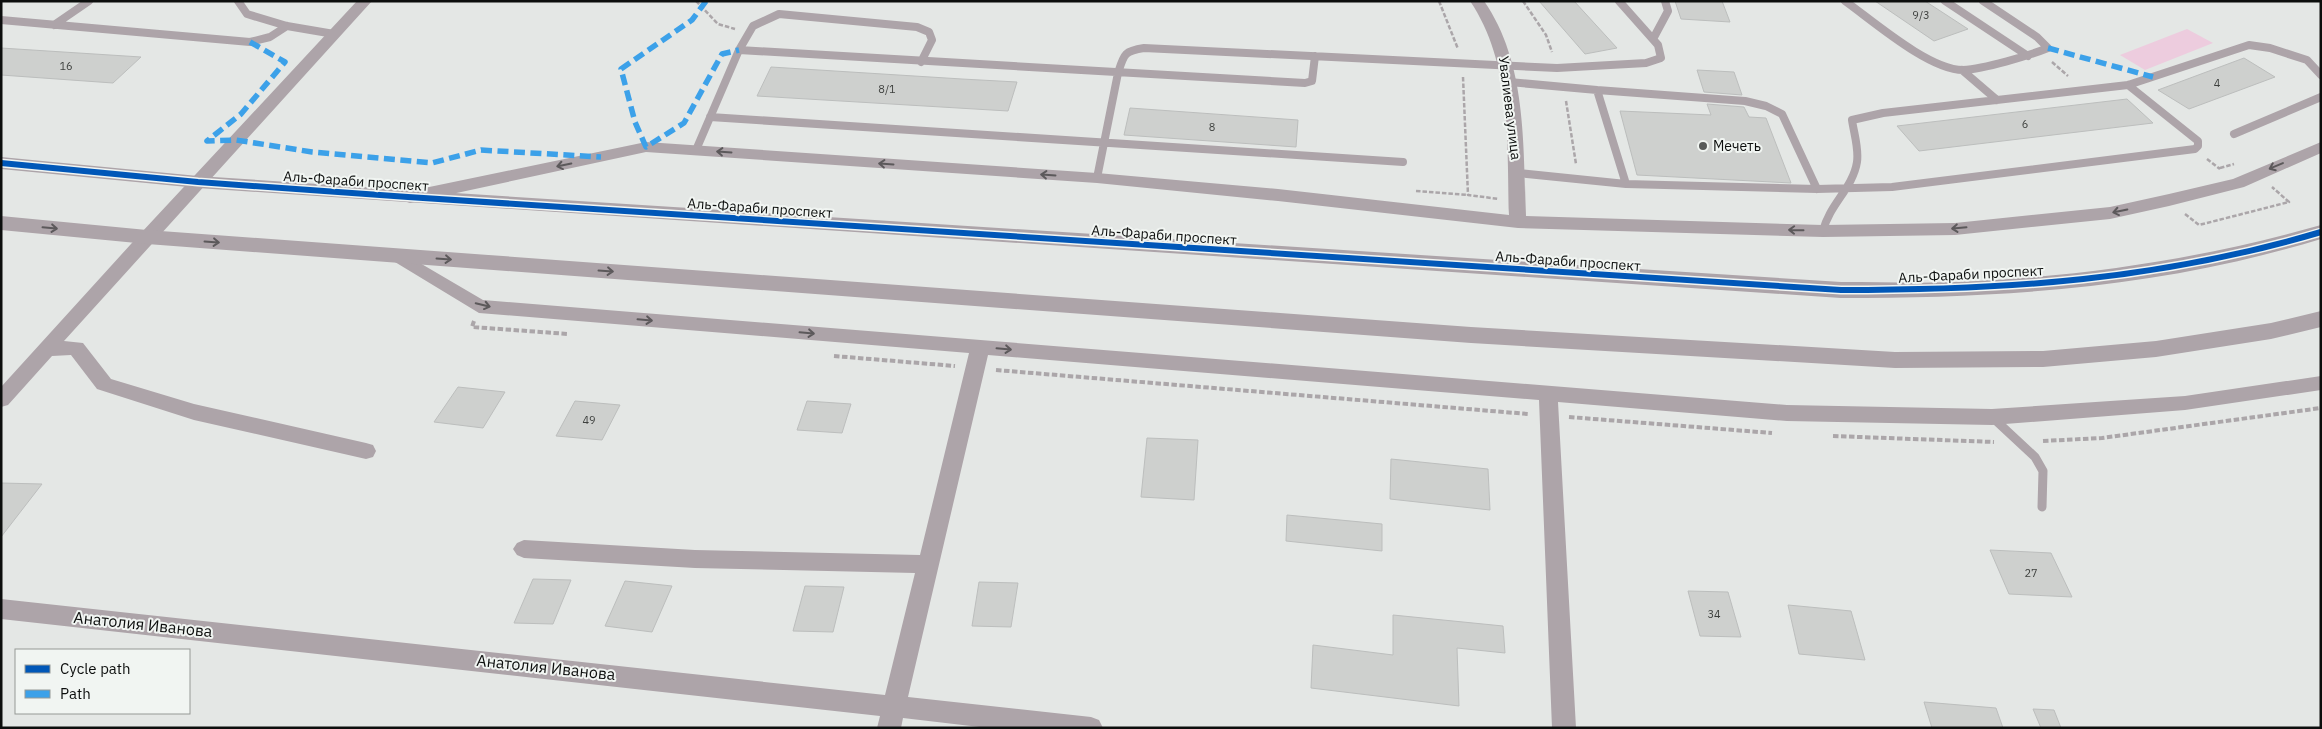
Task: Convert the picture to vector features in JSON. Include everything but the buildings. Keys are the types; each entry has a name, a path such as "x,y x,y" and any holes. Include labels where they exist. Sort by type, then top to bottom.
{"street":[{"path":"1,400 147,237 365,1"},
{"name":"Увалиева улица","path":"1477,1 1498,34 1507,65 1518,173 1518,222"},
{"path":"408,197 646,147 1097,178 1278,195 1518,222 1823,231 1955,229 2110,213 2169,200 2238,182 2321,147"},
{"path":"1,156 11,164"},
{"name":"Аль-Фараби проспект","path":"11,164 198,182 408,197 1840,290 1976,289 2111,278 2220,259 2321,232"},
{"path":"1,223 147,237 1471,335 1895,360 2043,359 2156,349 2271,332 2321,319"},
{"path":"396,255 479,306 1787,413 1992,417 2185,402 2321,383"},
{"path":"888,728 980,347"},
{"path":"46,350 76,348 104,384 194,412 366,451"},
{"path":"1549,393 1548,416 1564,728"},
{"path":"524,549 695,559 927,564"},
{"name":"Анатолия Иванова","path":"1,609 1091,728"}],"lane":[{"path":"54,25 89,1"},
{"path":"238,1 247,14 287,26 334,34"},
{"path":"1097,178 1118,73 1123,56 1129,50 1144,48 1557,68 1646,63 1661,58 1658,46 1653,39 1619,1"},
{"path":"1653,39 1668,12 1665,1"},
{"path":"1846,1 1929,61 1962,70 1997,100"},
{"path":"1945,1 2028,56"},
{"path":"1962,70 2040,53 2048,48 1983,1"},
{"path":"696,150 748,34 753,26 779,14 917,27 929,32 932,40 921,62"},
{"path":"1,20 250,42 270,37 287,26"},
{"path":"1823,231 1824,218 1847,188 1857,163 1852,120 1884,113 2128,85 2249,45 2270,48 2307,60 2321,75"},
{"path":"740,50 1305,83 1312,81 1314,76 1315,56"},
{"path":"1508,82 1744,101 1766,106 1782,114 1817,189"},
{"path":"1518,173 1626,184 1817,189 1892,187 2195,149 2198,146 2198,141 2128,85"},
{"path":"1597,90 1626,184"},
{"path":"2234,134 2321,97"},
{"path":"710,117 1403,162"},
{"path":"1992,417 2035,457 2043,471 2042,507"}],"path":[{"path":"696,1 718,24 748,34"},
{"path":"1439,1 1451,28 1462,63 1468,195 1517,201"},
{"path":"2040,53 2084,89"},
{"path":"2195,149 2238,182"},
{"path":"2169,200 2199,225 2289,202 2255,175"},
{"path":"479,306 472,327 576,335"},
{"path":"832,356 1548,416"}],"shaded area":[{"path":"2187,29 2213,43 2145,70 2120,55"}],"marked path":[{"path":"706,1 692,20 621,69 635,122 646,147 684,123 722,54 739,50"},
{"path":"250,42 285,62 241,114 207,141 236,140 312,152 432,163 481,150 601,157"},
{"path":"2048,48 2153,77"}],"cycle path":[{"path":"1,163 198,182 408,197 1841,290 1977,289 2108,277 2194,264 2237,255 2321,232"}],"place":[{"name":"Мечеть","path":"1703,146"}]}
